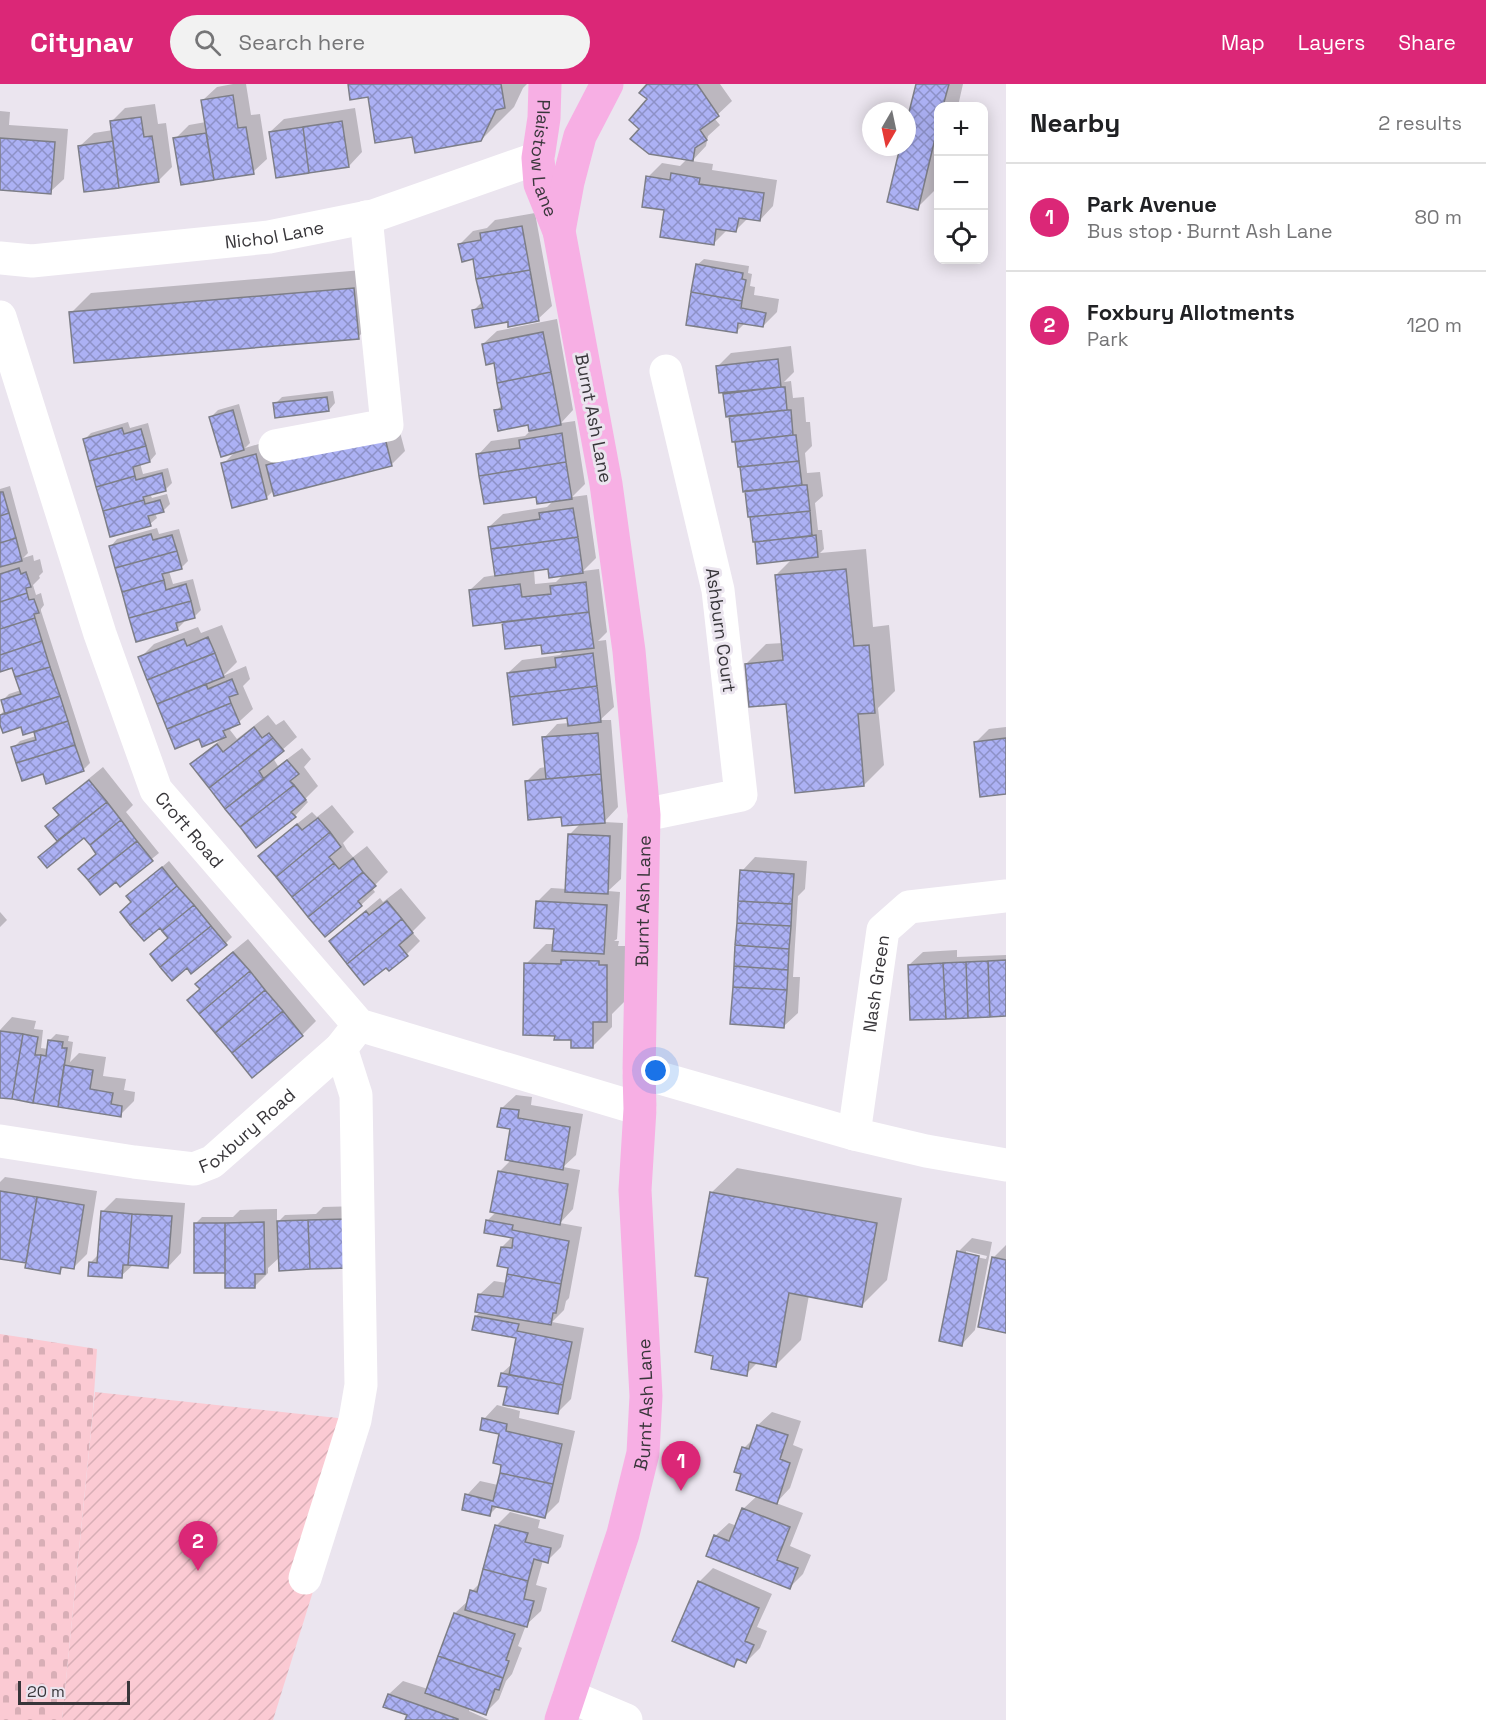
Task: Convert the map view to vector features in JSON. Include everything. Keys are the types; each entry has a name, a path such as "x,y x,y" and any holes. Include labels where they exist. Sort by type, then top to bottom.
{"main road":[{"name":"Plaistow Lane","path":"545,84 544,118 538,158 540,184 559,231"},
{"name":"Burnt Ash Lane","path":"565,1708 623,1534 643,1453 646,1396 635,1190 640,1109 644,815 629,651 606,484 559,231 580,136 607,84"}],"street":[{"name":"Nichol Lane","path":"0,258 32,261 269,237 366,217 538,158"},
{"path":"275,446 387,425 366,217"},
{"name":"Croft Road","path":"0,317 100,634 156,790 350,1037"},
{"name":"Ashburn Court","path":"644,815 741,795 718,590 666,371"},
{"name":"Nash Green","path":"854,1134 883,930 909,907 1006,896"},
{"path":"305,1578 355,1420 361,1385 356,1095 350,1037 640,1109"},
{"name":"Foxbury Road","path":"0,1141 194,1169 212,1162 350,1037"},
{"path":"639,1072 854,1134 926,1151 1006,1165"},
{"path":"565,1708 626,1720"}],"green space":[{"path":"0,1334 97,1349 62,1720 0,1720"},
{"path":"95,1392 366,1421 273,1720 62,1720"}],"building":[{"path":"348,84 501,84 505,108 496,110 481,141 415,153 412,137 375,143 368,97 350,100"},
{"path":"647,84 697,84 719,116 700,130 707,140 695,148 693,161 649,154 630,139 639,129 629,120 647,99 639,93"},
{"path":"916,84 949,84 944,102 934,102 934,143 918,210 887,202 898,156 916,156 916,102 912,102"},
{"path":"233,95 238,128 246,127 254,174 214,180 201,100"},
{"path":"141,117 144,137 152,136 159,182 119,188 110,121"},
{"path":"342,121 349,167 309,173 303,127"},
{"path":"303,127 309,173 276,178 269,132"},
{"path":"206,133 214,180 181,185 173,138"},
{"path":"0,138 55,142 51,194 0,190"},
{"path":"113,141 119,188 84,192 78,146"},
{"path":"671,173 700,178 699,184 764,193 760,221 739,218 736,232 716,229 714,245 660,237 664,210 642,207 646,176 670,180"},
{"path":"522,226 530,270 476,279 473,259 462,262 458,244 481,240 480,233"},
{"path":"696,264 743,273 742,279 746,280 742,301 691,292"},
{"path":"530,270 539,321 508,327 508,322 475,328 472,310 483,308 476,279"},
{"path":"354,288 359,339 74,363 69,312"},
{"path":"691,292 742,301 741,308 766,313 763,327 738,323 737,333 686,325"},
{"path":"543,332 551,372 497,383 494,363 486,365 482,344"},
{"path":"778,359 781,387 719,393 716,366"},
{"path":"551,372 561,425 529,431 528,425 498,431 494,410 502,409 497,383"},
{"path":"785,387 787,410 726,417 723,394"},
{"path":"327,397 329,411 275,418 273,403"},
{"path":"233,410 244,450 221,457 209,417"},
{"path":"791,410 793,435 732,442 729,416"},
{"path":"122,428 124,434 141,429 146,446 89,461 83,439"},
{"path":"562,433 566,462 479,476 476,454 520,448 519,440"},
{"path":"384,434 392,466 274,496 266,465"},
{"path":"796,435 799,461 738,467 735,442"},
{"path":"146,446 150,462 133,467 135,476 96,487 89,461"},
{"path":"256,454 267,499 232,508 221,463"},
{"path":"799,461 802,485 743,492 740,467"},
{"path":"566,462 572,499 537,504 536,497 484,504 479,476"},
{"path":"162,473 166,491 143,497 144,500 103,511 96,487 135,476 136,480"},
{"path":"807,485 810,511 748,517 745,491"},
{"path":"0,492 3,492 9,513 0,516"},
{"path":"144,500 145,504 160,500 164,512 148,516 151,526 110,537 103,511"},
{"path":"573,508 578,537 491,549 488,527 540,519 539,513"},
{"path":"810,511 812,536 753,542 750,517"},
{"path":"9,513 16,538 0,543 0,516"},
{"path":"151,534 153,540 172,535 177,551 115,568 109,546"},
{"path":"816,535 818,557 757,564 755,542"},
{"path":"578,537 583,573 549,578 548,569 495,576 491,549"},
{"path":"16,538 22,561 0,567 0,543"},
{"path":"177,551 182,569 162,574 164,580 122,592 115,568"},
{"path":"19,568 21,574 26,572 31,587 26,588 27,593 0,602 0,574"},
{"path":"846,569 854,646 869,645 875,713 858,714 864,786 795,793 786,704 749,707 745,664 783,660 775,575"},
{"path":"164,580 166,590 186,584 191,601 129,618 122,592"},
{"path":"586,582 589,612 473,626 469,590 520,584 522,597 551,594 550,586"},
{"path":"27,593 29,600 34,599 39,613 34,614 35,618 0,629 0,602"},
{"path":"191,601 195,618 176,623 178,630 136,642 129,618"},
{"path":"589,612 594,648 542,654 541,645 505,649 502,622"},
{"path":"35,618 42,641 0,655 0,629"},
{"path":"208,637 215,653 147,680 138,657 184,639 187,646"},
{"path":"42,641 50,667 15,677 12,668 0,672 0,655"},
{"path":"215,653 224,677 157,704 147,680"},
{"path":"593,653 597,686 510,697 507,673 556,667 555,658"},
{"path":"50,667 60,696 5,714 1,700 21,694 15,677"},
{"path":"232,679 238,694 229,697 231,703 167,729 157,704 206,684 208,689"},
{"path":"597,686 601,722 568,726 567,718 513,725 510,697"},
{"path":"60,696 68,721 23,735 21,727 3,733 0,715"},
{"path":"231,703 240,724 223,731 226,737 202,747 199,739 175,749 167,729"},
{"path":"68,721 75,745 16,763 11,747 36,740 34,732"},
{"path":"254,727 262,738 269,733 273,738 209,788 190,764 217,744 223,752"},
{"path":"598,733 601,774 546,779 542,737"},
{"path":"273,738 284,751 259,771 264,779 225,809 209,788"},
{"path":"1006,738 1006,794 980,797 974,742"},
{"path":"75,745 84,771 46,784 43,774 22,781 16,763"},
{"path":"287,760 299,774 290,781 294,785 240,827 225,809"},
{"path":"601,774 605,823 562,826 561,817 528,820 525,781"},
{"path":"89,780 107,802 57,841 45,826 59,815 53,808"},
{"path":"294,785 306,800 291,812 296,817 256,848 240,827"},
{"path":"107,802 121,820 90,845 84,838 47,868 38,857"},
{"path":"318,818 330,832 276,877 258,856 297,824 302,830"},
{"path":"121,820 137,841 88,880 78,869 96,854 90,845"},
{"path":"330,832 341,847 329,857 334,863 292,897 276,877"},
{"path":"568,834 610,836 608,894 565,892"},
{"path":"137,841 153,861 120,887 116,882 100,895 88,880"},
{"path":"353,858 363,872 308,917 292,897 334,863 339,869"},
{"path":"162,867 177,886 130,925 120,912 131,902 126,896"},
{"path":"740,870 794,874 792,904 738,901"},
{"path":"363,872 376,886 358,901 362,906 325,937 308,917"},
{"path":"177,886 194,905 162,931 160,928 144,941 130,925"},
{"path":"387,901 402,919 347,964 329,941 366,911 369,915"},
{"path":"536,901 607,905 604,954 552,951 554,929 534,928"},
{"path":"738,901 792,904 791,926 737,923"},
{"path":"194,905 211,926 160,967 150,954 168,938 162,931"},
{"path":"402,919 413,933 399,945 408,956 389,971 386,968 364,985 347,964"},
{"path":"737,923 791,926 789,949 735,945"},
{"path":"211,926 227,945 191,974 187,968 172,981 160,967"},
{"path":"735,945 789,949 788,970 734,966"},
{"path":"233,952 250,971 199,1014 187,1000 200,989 195,984"},
{"path":"561,960 599,961 599,965 607,965 607,1022 593,1022 593,1048 571,1048 571,1040 554,1040 555,1036 523,1035 524,963 561,964"},
{"path":"1006,960 1006,1016 990,1017 988,961"},
{"path":"988,961 990,1017 968,1018 966,962"},
{"path":"966,962 968,1018 946,1019 943,963"},
{"path":"943,963 946,1019 910,1020 908,965"},
{"path":"734,966 788,970 787,990 733,987"},
{"path":"250,971 265,990 215,1033 199,1014"},
{"path":"733,987 787,990 784,1028 730,1024"},
{"path":"265,990 283,1011 232,1053 215,1033"},
{"path":"283,1011 303,1036 252,1078 232,1053"},
{"path":"0,1031 23,1034 12,1099 0,1098"},
{"path":"23,1034 38,1037 35,1055 41,1055 33,1103 12,1099"},
{"path":"48,1040 63,1042 62,1048 67,1048 58,1107 33,1103 41,1055 46,1056"},
{"path":"64,1065 93,1070 90,1089 113,1093 111,1104 122,1106 121,1117 58,1107"},
{"path":"501,1108 519,1110 518,1118 570,1127 563,1170 505,1160 510,1129 497,1127"},
{"path":"498,1171 568,1184 560,1225 490,1212"},
{"path":"0,1191 37,1197 26,1263 0,1259"},
{"path":"710,1192 877,1223 862,1307 789,1293 776,1367 749,1362 747,1376 711,1369 713,1356 695,1352 708,1278 695,1276"},
{"path":"37,1197 84,1205 74,1269 61,1267 60,1274 25,1268"},
{"path":"101,1211 132,1214 128,1265 123,1265 122,1278 88,1276 89,1262 97,1263"},
{"path":"132,1214 172,1216 168,1268 128,1265"},
{"path":"348,1219 350,1268 310,1269 308,1220"},
{"path":"308,1220 310,1269 279,1271 277,1221"},
{"path":"486,1220 513,1225 512,1230 569,1241 561,1284 507,1274 508,1268 497,1266 501,1247 512,1248 513,1238 484,1233"},
{"path":"264,1222 265,1274 255,1274 255,1288 225,1288 225,1223"},
{"path":"194,1223 225,1223 225,1273 194,1273"},
{"path":"957,1251 979,1256 962,1346 939,1341"},
{"path":"992,1257 1006,1260 1006,1333 978,1327"},
{"path":"507,1274 561,1284 556,1313 553,1313 551,1325 475,1312 478,1294 503,1297"},
{"path":"475,1316 519,1324 517,1331 572,1342 563,1385 509,1375 516,1338 472,1330"},
{"path":"501,1373 563,1385 558,1414 503,1405 507,1387 498,1386"},
{"path":"482,1418 507,1424 506,1431 562,1444 553,1484 500,1473 501,1465 493,1463 499,1434 480,1430"},
{"path":"757,1425 788,1435 780,1459 790,1463 777,1504 736,1490 741,1474 734,1472 742,1447 749,1449"},
{"path":"500,1473 553,1484 545,1518 492,1506 490,1516 462,1510 465,1494 493,1501"},
{"path":"742,1508 790,1527 777,1560 798,1568 790,1589 706,1556 714,1535 729,1541"},
{"path":"495,1525 528,1533 525,1542 551,1548 548,1563 534,1559 528,1581 483,1569"},
{"path":"483,1569 528,1581 524,1599 534,1601 527,1627 465,1610 470,1590 477,1592"},
{"path":"698,1581 759,1608 745,1641 754,1645 746,1663 737,1659 734,1667 672,1641"},
{"path":"454,1613 515,1634 506,1660 509,1661 503,1678 438,1656"},
{"path":"438,1656 503,1678 499,1690 495,1689 486,1715 425,1693"},
{"path":"388,1694 458,1720 405,1720 407,1715 383,1707"}],"place":[{"name":"Park Avenue","path":"681,1491"},
{"name":"Foxbury Allotments","path":"198,1571"}]}
